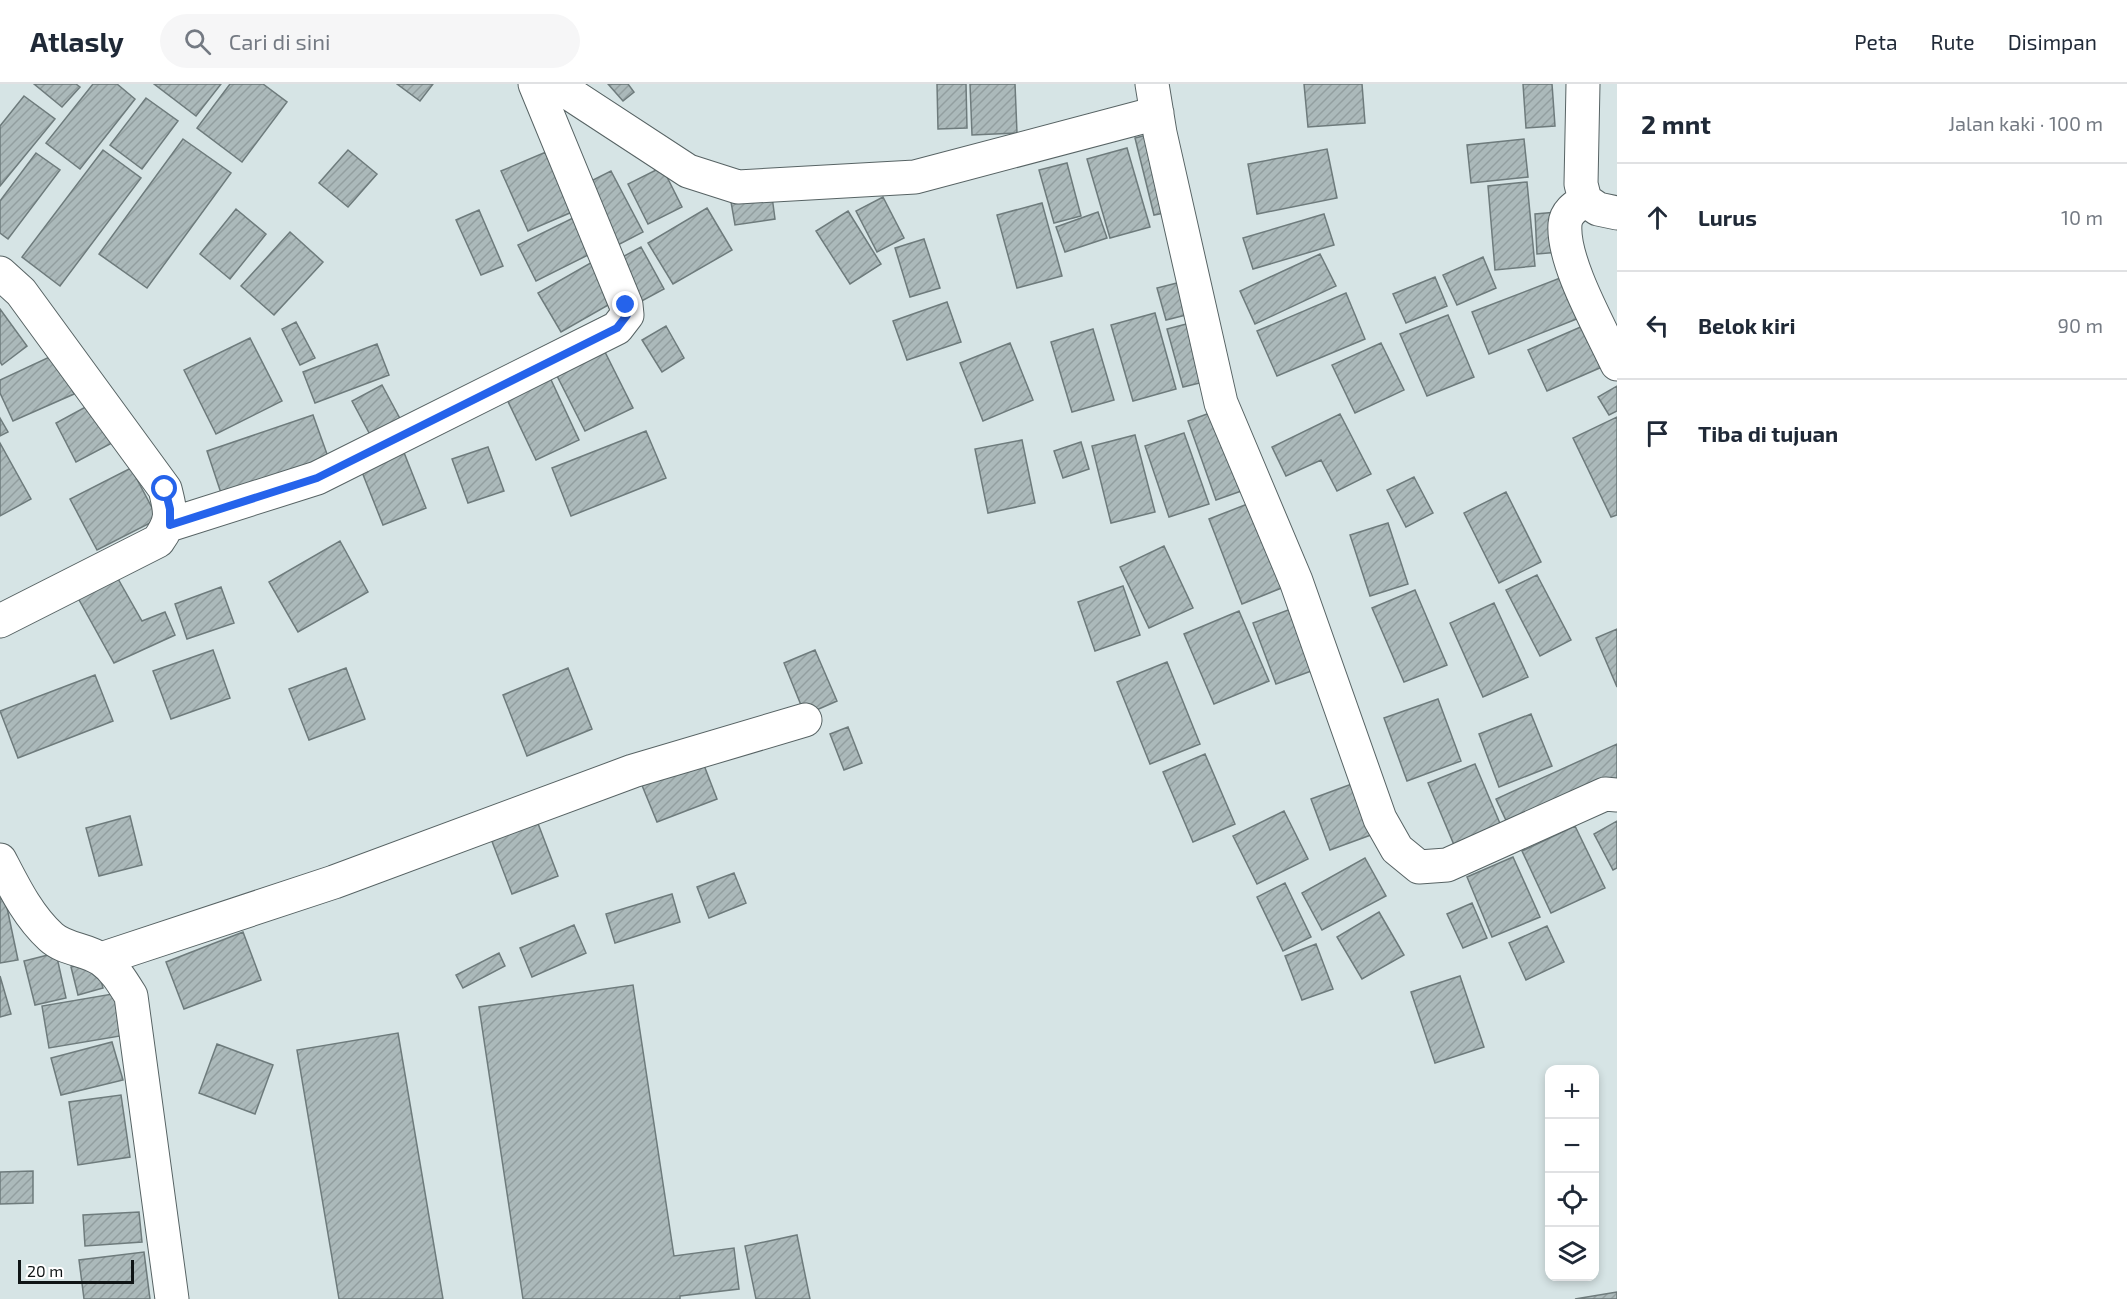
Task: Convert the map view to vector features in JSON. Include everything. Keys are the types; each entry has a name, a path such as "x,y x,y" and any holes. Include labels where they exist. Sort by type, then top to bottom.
{"street":[{"path":"0,621 158,541 170,525 317,478 617,328 624,322 626,305 535,84"},
{"path":"555,84 688,171 738,187 915,177 1155,98 1221,403 1296,581 1380,819 1397,849 1419,867 1447,866 1585,802 1605,794 1617,795"},
{"path":"1582,84 1581,184 1585,200 1598,209 1617,213"},
{"path":"1585,200 1569,212 1565,223 1569,259 1617,364"},
{"path":"0,273 21,292 165,489 170,509 170,525"},
{"path":"101,959 334,882 633,771 805,720"},
{"path":"0,860 19,898 52,938 73,950 101,959 116,973 131,996 172,1299"}],"building":[{"path":"34,84 76,84 80,87 62,107"},
{"path":"93,84 117,84 135,99 80,169 46,143"},
{"path":"154,84 221,84 196,116"},
{"path":"230,84 263,84 287,102 242,162 197,128"},
{"path":"397,84 433,84 420,101"},
{"path":"608,84 628,84 634,92 623,101"},
{"path":"937,84 966,84 967,128 938,129"},
{"path":"970,84 1015,84 1017,133 972,135"},
{"path":"1304,84 1362,84 1365,123 1308,127"},
{"path":"1523,84 1552,84 1555,126 1526,128"},
{"path":"24,96 55,119 0,186 0,126"},
{"path":"146,98 178,121 142,169 110,145"},
{"path":"1155,133 1174,211 1154,215 1135,138"},
{"path":"183,139 231,173 147,288 99,254"},
{"path":"1524,139 1528,177 1471,183 1467,145"},
{"path":"1127,148 1150,227 1110,238 1087,159"},
{"path":"1327,149 1337,198 1257,214 1248,164"},
{"path":"103,150 141,178 60,286 22,257"},
{"path":"348,150 377,174 348,207 319,183"},
{"path":"546,152 572,212 528,231 501,171"},
{"path":"36,153 60,170 8,239 0,233 0,201"},
{"path":"1067,163 1081,216 1054,223 1039,170"},
{"path":"662,167 682,207 648,224 628,184"},
{"path":"611,171 643,232 614,247 581,186"},
{"path":"1527,182 1535,266 1495,270 1488,186"},
{"path":"771,189 775,219 735,225 730,196"},
{"path":"883,197 904,238 877,252 856,211"},
{"path":"1042,203 1062,276 1017,288 997,215"},
{"path":"707,208 732,250 673,284 648,243"},
{"path":"236,209 266,234 230,279 200,254"},
{"path":"479,210 503,266 481,275 456,220"},
{"path":"848,211 881,264 850,284 816,231"},
{"path":"1098,212 1107,238 1065,252 1056,227"},
{"path":"1557,212 1560,252 1537,254 1535,214"},
{"path":"1324,214 1334,245 1253,269 1243,238"},
{"path":"577,216 594,252 536,281 518,245"},
{"path":"290,232 323,262 274,315 241,286"},
{"path":"924,239 940,288 910,297 895,248"},
{"path":"641,247 664,289 638,303 615,261"},
{"path":"1320,254 1336,286 1255,324 1240,291"},
{"path":"1483,257 1496,288 1457,305 1443,275"},
{"path":"594,261 617,300 561,332 538,293"},
{"path":"1568,275 1584,316 1489,354 1472,312"},
{"path":"1435,277 1447,306 1406,323 1393,294"},
{"path":"1185,281 1194,313 1166,320 1157,288"},
{"path":"1346,293 1365,339 1277,376 1257,331"},
{"path":"947,302 961,342 907,360 893,321"},
{"path":"0,309 27,346 2,365 0,362"},
{"path":"1155,313 1176,389 1133,401 1111,325"},
{"path":"1448,315 1474,377 1427,396 1400,334"},
{"path":"1198,321 1212,380 1183,387 1167,329"},
{"path":"296,322 315,358 300,365 282,329"},
{"path":"1592,322 1611,363 1547,391 1528,350"},
{"path":"666,326 684,358 662,372 642,340"},
{"path":"1093,329 1114,400 1072,412 1051,342"},
{"path":"250,338 282,401 216,434 184,370"},
{"path":"599,340 633,408 585,431 551,364"},
{"path":"1010,343 1033,400 983,421 960,363"},
{"path":"1381,343 1404,390 1355,413 1332,365"},
{"path":"377,344 389,375 315,403 303,372"},
{"path":"56,354 74,394 13,421 0,393 0,380"},
{"path":"546,369 579,440 536,460 502,389"},
{"path":"382,385 404,426 374,442 352,401"},
{"path":"1617,386 1617,411 1609,415 1598,397"},
{"path":"91,404 112,443 76,462 56,423"},
{"path":"1218,410 1247,489 1216,500 1188,421"},
{"path":"1340,414 1371,474 1337,491 1321,460 1286,476 1272,447"},
{"path":"313,415 332,468 225,505 207,451"},
{"path":"1617,417 1617,515 1611,517 1573,438"},
{"path":"0,418 8,432 0,436"},
{"path":"646,431 666,478 571,516 552,468"},
{"path":"1184,433 1209,504 1169,517 1145,446"},
{"path":"1135,435 1155,512 1111,523 1092,446"},
{"path":"1022,440 1035,503 988,513 975,449"},
{"path":"1081,442 1089,469 1063,478 1054,451"},
{"path":"0,443 31,499 0,516"},
{"path":"401,445 426,508 383,525 358,462"},
{"path":"488,447 504,491 468,503 452,459"},
{"path":"131,468 158,519 97,550 70,499"},
{"path":"1414,477 1433,513 1406,527 1387,490"},
{"path":"1506,492 1541,562 1499,583 1464,513"},
{"path":"1250,503 1284,587 1242,604 1209,519"},
{"path":"1388,523 1408,584 1370,596 1350,535"},
{"path":"340,541 368,592 298,632 269,582"},
{"path":"1164,546 1193,608 1149,628 1120,567"},
{"path":"1537,575 1571,640 1540,656 1506,590"},
{"path":"117,577 142,621 165,612 175,635 114,663 78,598"},
{"path":"1123,586 1140,635 1095,651 1078,602"},
{"path":"221,587 234,623 187,639 175,604"},
{"path":"1415,590 1447,665 1404,682 1372,608"},
{"path":"1494,603 1528,677 1483,697 1450,623"},
{"path":"1291,609 1314,670 1276,684 1253,623"},
{"path":"1239,611 1269,681 1214,704 1184,634"},
{"path":"1617,629 1617,687 1596,638"},
{"path":"213,650 230,698 171,719 153,671"},
{"path":"815,650 837,701 805,715 784,663"},
{"path":"1167,662 1200,744 1150,764 1117,682"},
{"path":"346,668 365,719 309,740 289,689"},
{"path":"568,668 592,729 527,756 503,695"},
{"path":"95,675 113,721 18,758 0,711"},
{"path":"1438,699 1461,761 1407,781 1384,718"},
{"path":"1531,714 1552,766 1499,787 1479,734"},
{"path":"848,727 862,763 844,770 830,734"},
{"path":"1617,744 1617,782 1511,831 1496,799"},
{"path":"1205,754 1235,824 1193,842 1163,772"},
{"path":"702,760 717,799 657,822 641,783"},
{"path":"1475,764 1504,833 1457,852 1428,783"},
{"path":"1360,781 1379,832 1330,850 1311,799"},
{"path":"1284,811 1308,859 1257,884 1233,836"},
{"path":"534,813 558,876 512,894 488,831"},
{"path":"130,816 142,865 99,876 86,828"},
{"path":"1617,821 1617,868 1613,870 1594,834"},
{"path":"1575,826 1605,888 1551,913 1522,851"},
{"path":"1513,857 1540,917 1492,937 1467,877"},
{"path":"1365,858 1386,896 1322,930 1302,893"},
{"path":"734,873 746,903 709,918 697,887"},
{"path":"1285,883 1311,937 1283,951 1257,897"},
{"path":"672,894 680,922 615,943 606,914"},
{"path":"5,898 18,960 0,963 0,899"},
{"path":"1472,903 1487,938 1463,948 1447,914"},
{"path":"1379,912 1404,955 1362,979 1337,937"},
{"path":"574,925 586,953 532,977 520,948"},
{"path":"1547,926 1564,962 1526,980 1509,943"},
{"path":"243,932 261,980 184,1009 166,962"},
{"path":"1316,944 1333,989 1302,1000 1285,956"},
{"path":"56,953 66,998 35,1005 24,961"},
{"path":"499,953 505,966 463,988 456,975"},
{"path":"96,961 103,988 78,995 71,967"},
{"path":"0,976 11,1014 0,1017"},
{"path":"1460,976 1484,1047 1435,1063 1411,992"},
{"path":"633,985 674,1256 734,1248 739,1289 680,1296 680,1299 523,1299 479,1007"},
{"path":"124,992 132,1034 49,1048 42,1006"},
{"path":"398,1033 443,1299 339,1299 297,1050"},
{"path":"112,1042 123,1080 61,1095 51,1058"},
{"path":"217,1044 273,1065 255,1114 199,1093"},
{"path":"121,1095 130,1157 78,1165 69,1102"},
{"path":"33,1171 33,1203 0,1204 0,1172"},
{"path":"139,1212 142,1242 85,1246 83,1215"},
{"path":"797,1235 810,1299 756,1299 745,1246"},
{"path":"144,1252 150,1299 84,1299 79,1260"},
{"path":"1617,1292 1617,1299 1575,1299"}],"route":[{"path":"165,489 170,509 170,525 317,478 617,328 624,322 627,315 626,305"}]}
